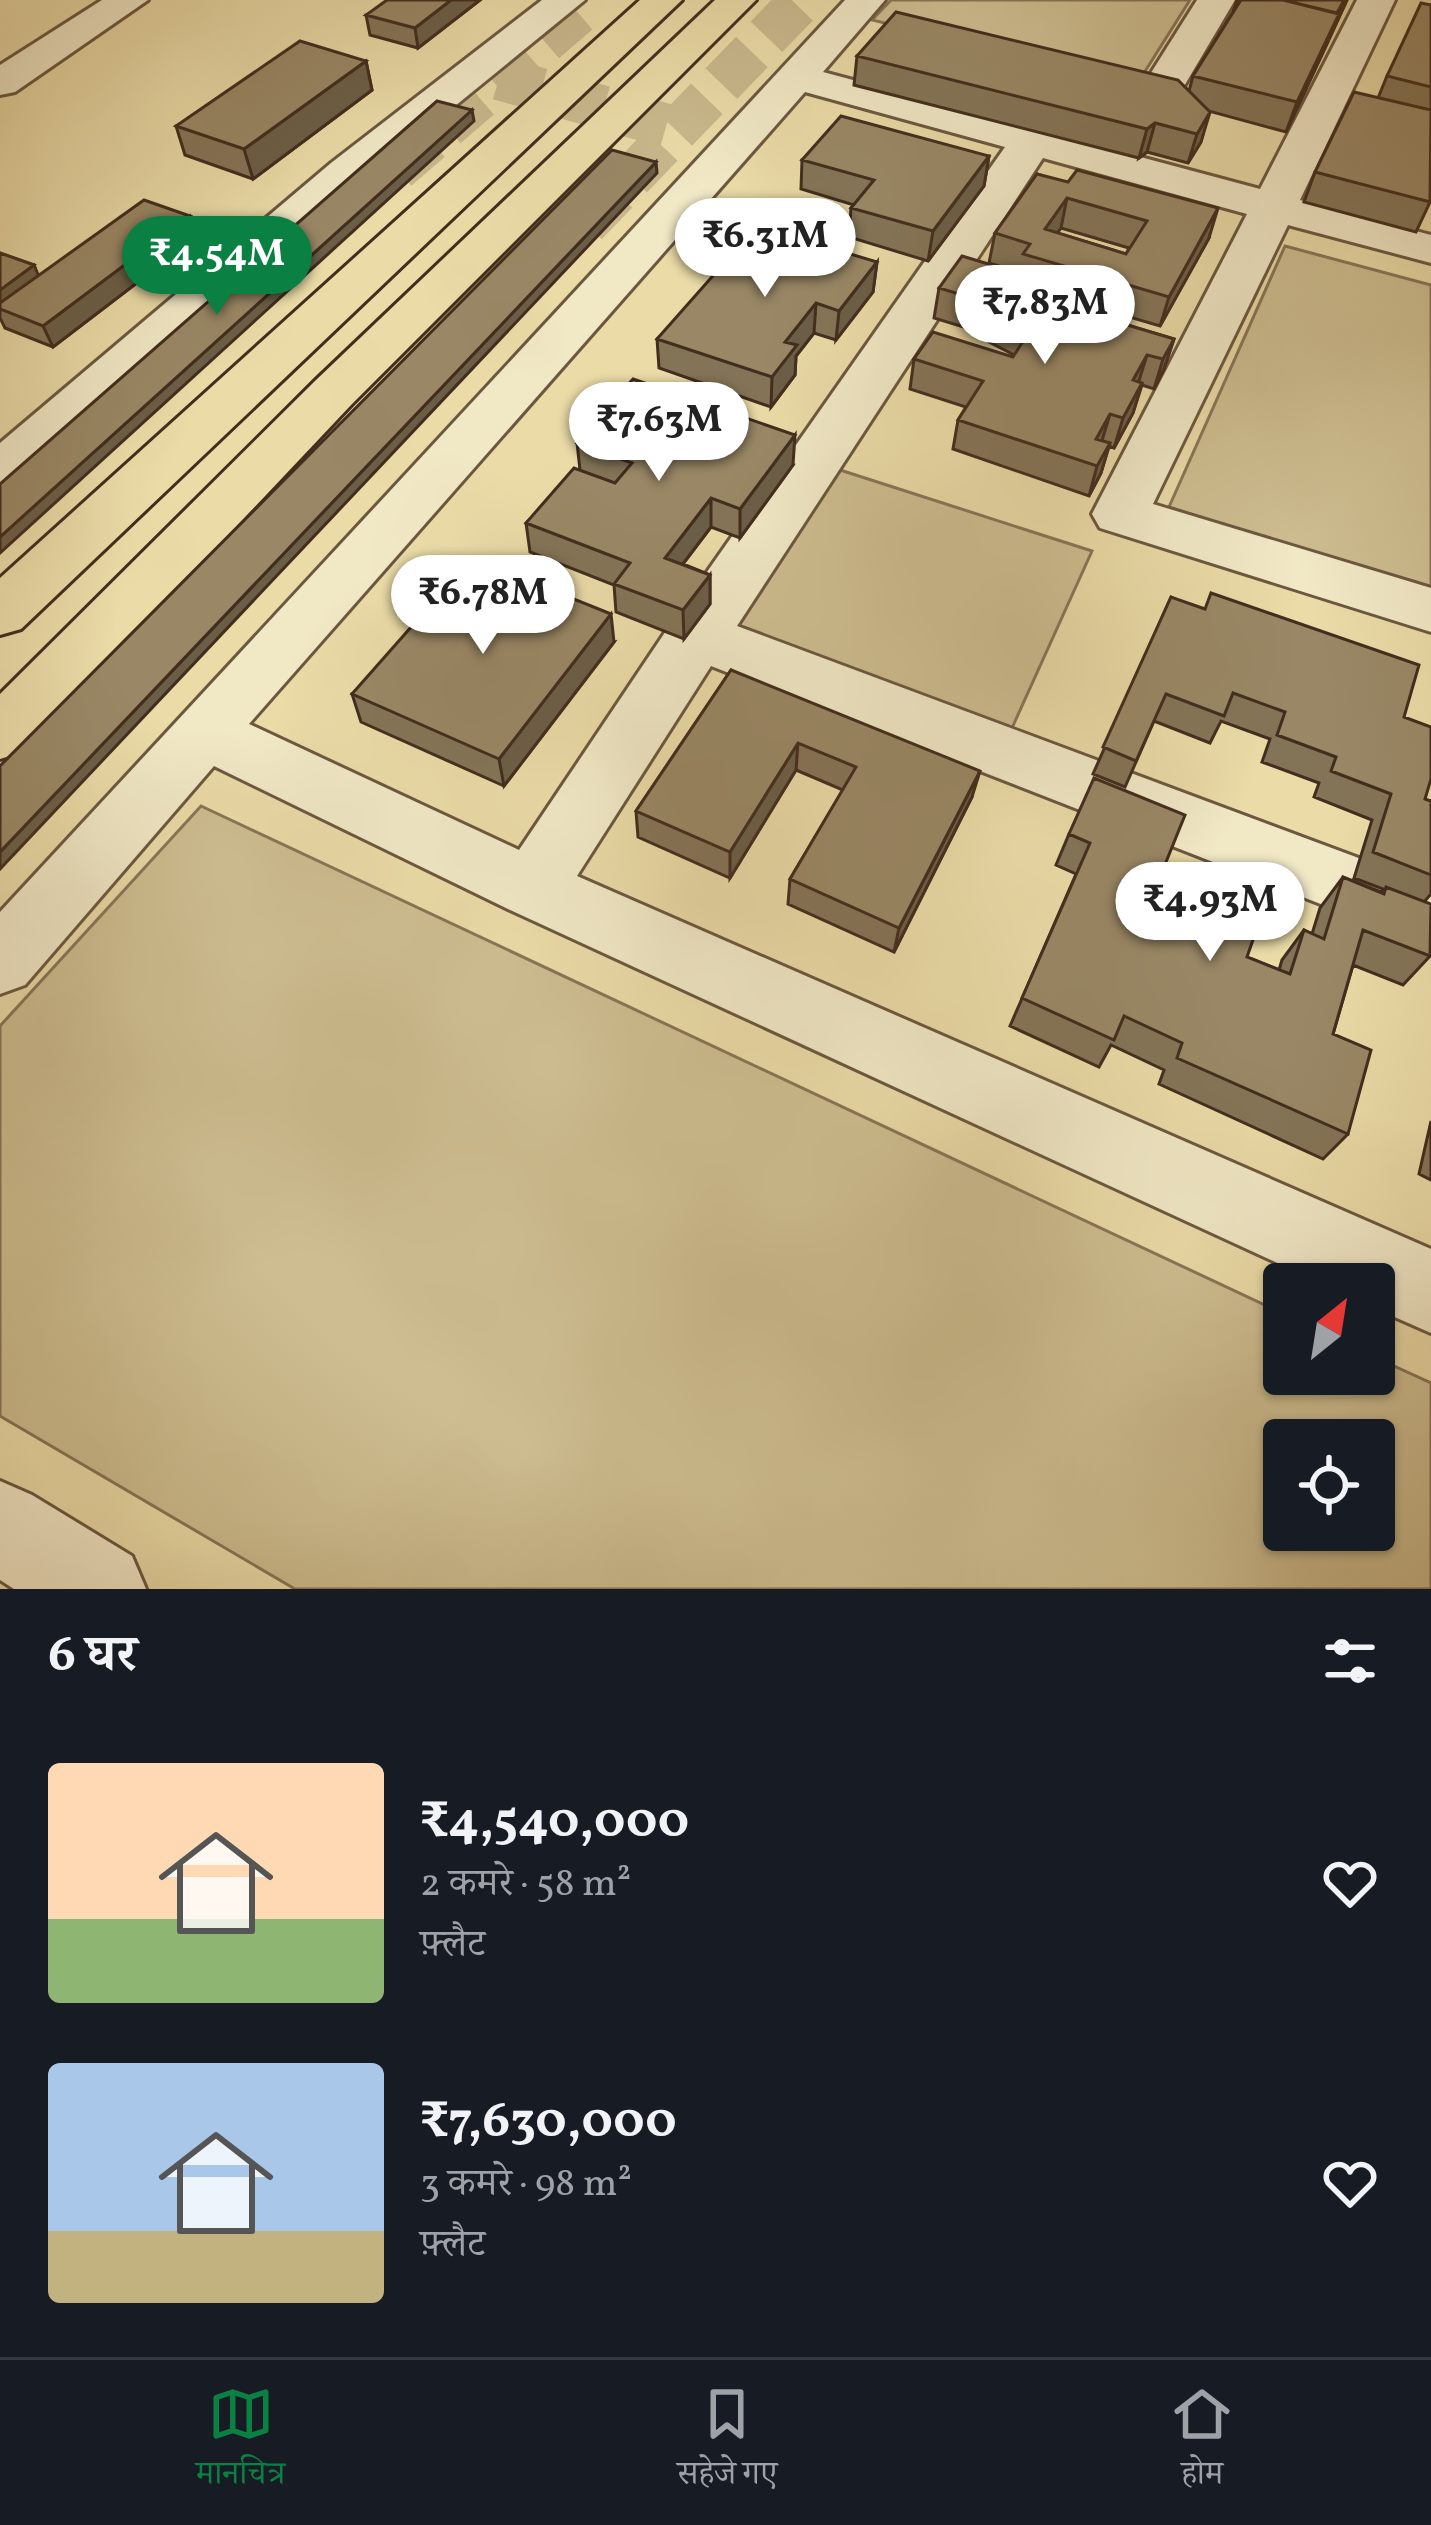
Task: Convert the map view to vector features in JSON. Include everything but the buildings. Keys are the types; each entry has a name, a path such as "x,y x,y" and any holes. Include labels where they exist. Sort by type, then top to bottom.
{"main road":[{"path":"0,613 663,0"},
{"path":"0,734 334,392 737,0"}],"street":[{"path":"0,83 129,0"},
{"path":"0,473 347,172 566,0"},
{"path":"1057,78 1124,95 1154,92 1165,84 1216,0"},
{"path":"1376,0 1120,514 1431,610"},
{"path":"0,962 405,506 799,78 865,19"},
{"path":"799,78 1431,249"},
{"path":"1327,100 1369,110"},
{"path":"532,888 695,635 842,430 1034,140"},
{"path":"695,635 1431,916"},
{"path":"206,733 532,888 1431,1291"},
{"path":"0,1527 86,1586"}],"shaded area":[{"path":"891,0 1190,0 1137,84 872,20"},
{"path":"1285,246 1431,285 1431,591 1169,507"},
{"path":"837,469 1092,551 1012,728 736,629"},
{"path":"201,806 1263,1304 1263,1395 1395,1395 1395,1367 1431,1383 1431,1589 295,1589 0,1416 0,1026"}],"tunnel":[{"path":"502,79 593,0"},
{"path":"678,129 802,0"},
{"path":"397,169 502,79"},
{"path":"502,79 678,129"},
{"path":"586,224 678,129"}]}
